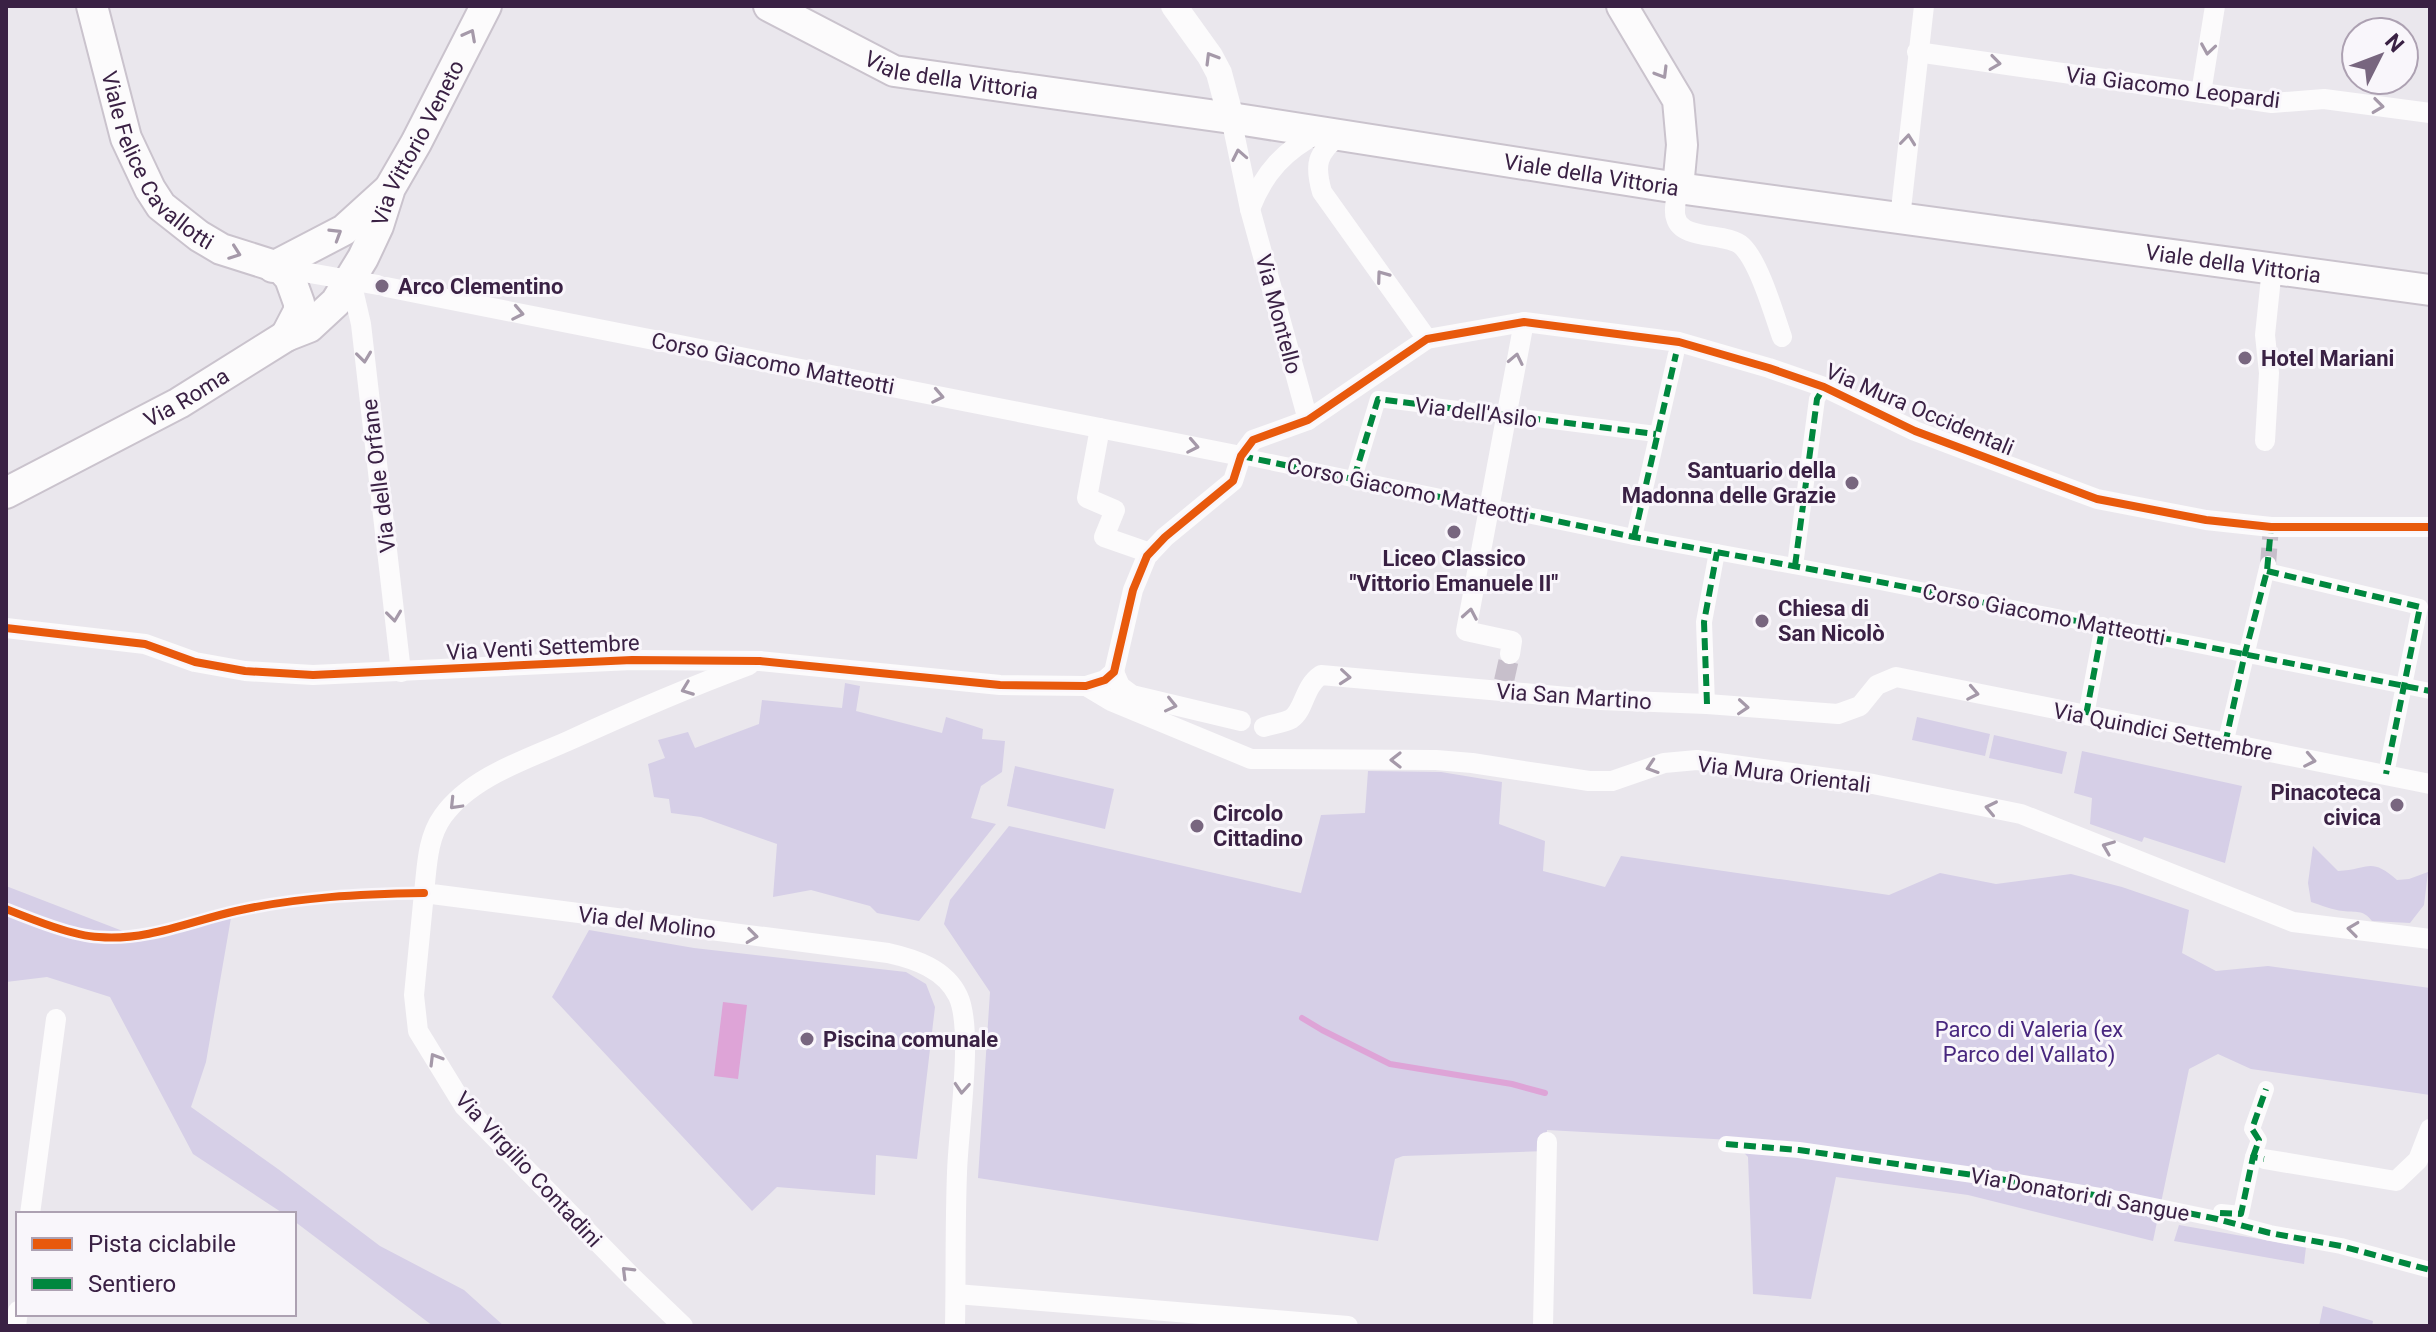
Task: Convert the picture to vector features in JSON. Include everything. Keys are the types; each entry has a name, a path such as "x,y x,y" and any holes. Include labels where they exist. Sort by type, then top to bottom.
{"main road":[{"name":"Viale Felice Cavallotti","path":"92,6 126,138 137,166 161,206 221,249 277,267"},
{"name":"Via Vittorio Veneto","path":"372,284 378,226 390,188 486,6"},
{"name":"Viale della Vittoria","path":"769,6 894,71 1231,118 1678,188 2430,290"},
{"path":"1622,6 1678,100 1682,145 1678,188"},
{"path":"286,336 299,311 299,303 290,278 277,267 344,230 390,188"},
{"name":"Via Roma","path":"6,493 179,403 286,336 318,320 336,302 372,284"}],"street":[{"path":"1174,6 1215,64 1231,118"},
{"path":"1900,218 1924,6"},
{"path":"2201,93 2215,6"},
{"name":"Via Giacomo Leopardi","path":"1917,52 2272,103 2324,99 2430,113"},
{"name":"Via Montello","path":"1231,118 1250,209 1308,420"},
{"path":"1250,209 1257,189 1276,161 1330,133"},
{"path":"1330,133 1320,156 1317,173 1322,192 1427,339"},
{"path":"1678,188 1677,222 1691,232 1730,240 1744,248 1768,297 1782,337"},
{"name":"Viale Felice Cavallotti","path":"277,267 372,284"},
{"path":"2265,441 2269,373 2265,335 2272,268"},
{"name":"Corso Giacomo Matteotti","path":"372,284 1354,478 1634,537 2103,625 2430,691"},
{"name":"Via delle Orfane","path":"372,284 361,324 401,672"},
{"path":"1510,654 1512,641 1466,631 1524,322"},
{"name":"Via Mura Occidentali","path":"1241,456 1253,440 1308,420 1427,339 1524,322 1679,342 1824,387 1915,431 2097,499 2206,520 2271,527 2430,527"},
{"path":"1634,537 1676,354"},
{"path":"1795,566 1817,399 1824,387"},
{"name":"Via dell'Asilo","path":"1354,478 1378,399 1656,434"},
{"path":"1100,428 1087,498 1115,510 1104,537 1150,553"},
{"path":"1086,686 1105,680 1114,672 1133,590 1150,553 1233,481 1241,456"},
{"path":"1707,704 1704,622 1717,552"},
{"path":"2225,744 2268,567 2420,607 2386,774"},
{"path":"2086,715 2103,625"},
{"name":"Via Venti Settembre","path":"6,628 145,644 195,662 245,671 313,675 632,660 760,661 1000,685 1086,686"},
{"path":"424,893 432,836 443,816 465,794 496,774 653,702 760,661"},
{"path":"1114,672 1120,686 1132,695 1241,721"},
{"name":"Via San Martino","path":"1264,727 1291,719 1299,710 1311,682 1321,675 1504,686 1601,700 1838,714 1860,706 1877,685 1896,677"},
{"name":"Via Quindici Settembre","path":"1896,677 2430,784"},
{"name":"Via Mura Orientali","path":"1086,686 1111,701 1251,759 1436,760 1589,781 1612,781 1664,763 1697,760 1873,784 2021,814 2293,922 2430,939"},
{"name":"Via del Molino","path":"424,893 888,953 917,960 943,976 957,994 964,1013 955,1326"},
{"name":"Via Virgilio Contadini","path":"424,893 414,995 418,1031 464,1106 683,1326"},
{"path":"31,1209 56,1019"},
{"path":"2217,1219 2221,1212 2241,1214 2259,1158 2259,1140 2252,1129 2266,1089"},
{"path":"2259,1158 2396,1181 2418,1160 2430,1129"},
{"path":"1543,1326 1547,1142"},
{"name":"Via Donatori di Sangue","path":"1726,1144 1799,1150 1994,1178 2217,1219 2270,1233 2341,1246 2430,1270"},
{"path":"956,1294 1348,1326"}],"green space":[{"path":"845,683 860,686 856,711 942,733 946,717 983,729 982,739 1005,741 1002,772 981,786 971,818 996,824 919,921 877,913 870,906 811,890 773,897 777,844 701,817 671,813 669,799 654,797 648,764 665,758 658,740 688,732 695,748 759,724 762,700 842,708"},
{"path":"1917,717 1990,734 1985,756 1912,740"},
{"path":"1994,735 2067,752 2062,774 1989,758"},
{"path":"2082,751 2242,786 2225,863 2144,837 2142,842 2090,824 2092,798 2074,793"},
{"path":"1015,766 1114,789 1105,829 1007,806"},
{"name":"Parco di Valeria (ex Parco del Vallato)","path":"1368,771 1441,772 1502,782 1499,824 1545,841 1543,871 1605,887 1621,856 1889,895 1940,873 1996,884 2071,874 2122,887 2189,910 2182,953 2216,971 2268,966 2430,988 2430,1095 2251,1069 2218,1054 2189,1069 2153,1241 1968,1195 1836,1177 1811,1299 1753,1294 1748,1157 1732,1140 1547,1130 1546,1151 1403,1156 1395,1159 1378,1241 978,1178 990,992 944,924 950,900 1009,826 1301,893 1321,815 1365,813"},
{"path":"2313,846 2338,871 2374,866 2397,880 2428,872 2424,905 2410,923 2372,921 2362,913 2335,910 2311,902 2308,883"},
{"path":"6,886 133,935 232,912 206,1062 191,1107 380,1246 464,1290 504,1326 433,1326 296,1223 296,1212 281,1212 193,1154 110,997 47,977 6,982"},
{"name":"Piscina comunale","path":"589,930 694,948 906,972 926,984 935,1007 917,1159 876,1155 875,1195 777,1187 752,1211 552,997"},
{"path":"2179,1225 2306,1247 2304,1264 2174,1241"},
{"path":"2323,1306 2373,1321 2372,1326 2319,1326"}],"shaded area":[{"path":"723,1002 747,1005 738,1079 714,1076"}],"waterway":[{"path":"1302,1018 1390,1064 1512,1084 1545,1093"}],"tunnel":[{"path":"2268,564 2271,527"},
{"path":"1504,681 1510,654"}],"marked path":[{"path":"1634,537 1676,354"},
{"path":"1795,566 1817,399 1824,387"},
{"path":"1354,478 1378,399 1656,434"},
{"path":"1241,456 1634,537 1870,580 2430,691"},
{"path":"2225,744 2267,571 2271,527"},
{"path":"1707,704 1704,622 1717,552"},
{"path":"2267,571 2420,607 2386,774"},
{"path":"2086,715 2103,625"},
{"path":"2253,1157 2259,1140 2252,1129 2266,1089"},
{"path":"1726,1144 1799,1150 2135,1202 2341,1246 2430,1270"},
{"path":"2220,1213 2241,1214 2253,1157 2264,1159"}],"cycle path":[{"path":"6,628 145,644 195,662 245,671 313,675 632,660 760,661 1000,685 1086,686 1105,680 1114,672 1133,590 1147,556 1165,537 1233,481 1241,456 1253,440 1308,420 1427,339 1524,322 1679,342 1769,368 1824,387 1915,431 2097,499 2206,520 2271,527 2430,527"},
{"path":"6,909 77,934 117,937 152,933 283,902 353,895 424,893"}],"place":[{"name":"Arco Clementino","path":"382,286"},
{"name":"Hotel Mariani","path":"2245,358"},
{"name":"Santuario della Madonna delle Grazie","path":"1852,483"},
{"name":"Liceo Classico \"Vittorio Emanuele II\"","path":"1454,532"},
{"name":"Chiesa di San Nicolò","path":"1762,621"},
{"name":"Pinacoteca civica","path":"2397,805"},
{"name":"Circolo Cittadino","path":"1197,826"},
{"name":"Piscina comunale","path":"807,1039"}]}
